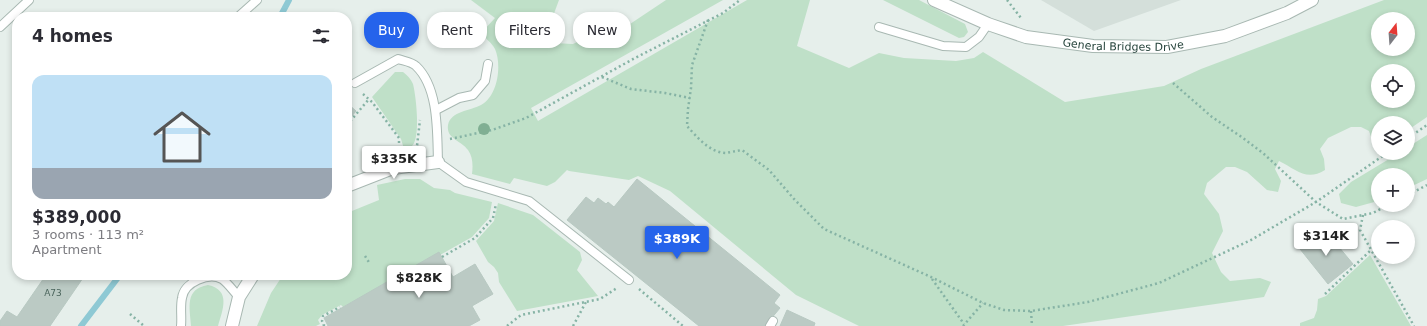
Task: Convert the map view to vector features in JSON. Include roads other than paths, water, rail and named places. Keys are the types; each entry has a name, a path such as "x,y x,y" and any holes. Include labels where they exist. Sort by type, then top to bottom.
{"street":[{"name":"General Bridges Drive","path":"934,0 988,24 1026,37 1093,46 1167,47 1225,36 1287,13 1312,0"},
{"path":"352,184 393,168 438,162"},
{"path":"232,326 239,297 250,280"}],"lane":[{"path":"16,12 29,0"},
{"path":"244,12 257,0"},
{"path":"0,27 12,16"},
{"path":"879,27 943,46 966,47 979,37 988,24"},
{"path":"355,83 398,59 415,65 426,80 436,110 438,162 466,182 529,201 629,280"},
{"path":"436,110 459,98 473,95 485,81 488,64"},
{"path":"181,326 182,297 186,287 194,280"},
{"path":"222,280 239,297"}],"waterway":[{"path":"283,12 289,0"},
{"path":"81,326 116,280"}]}
